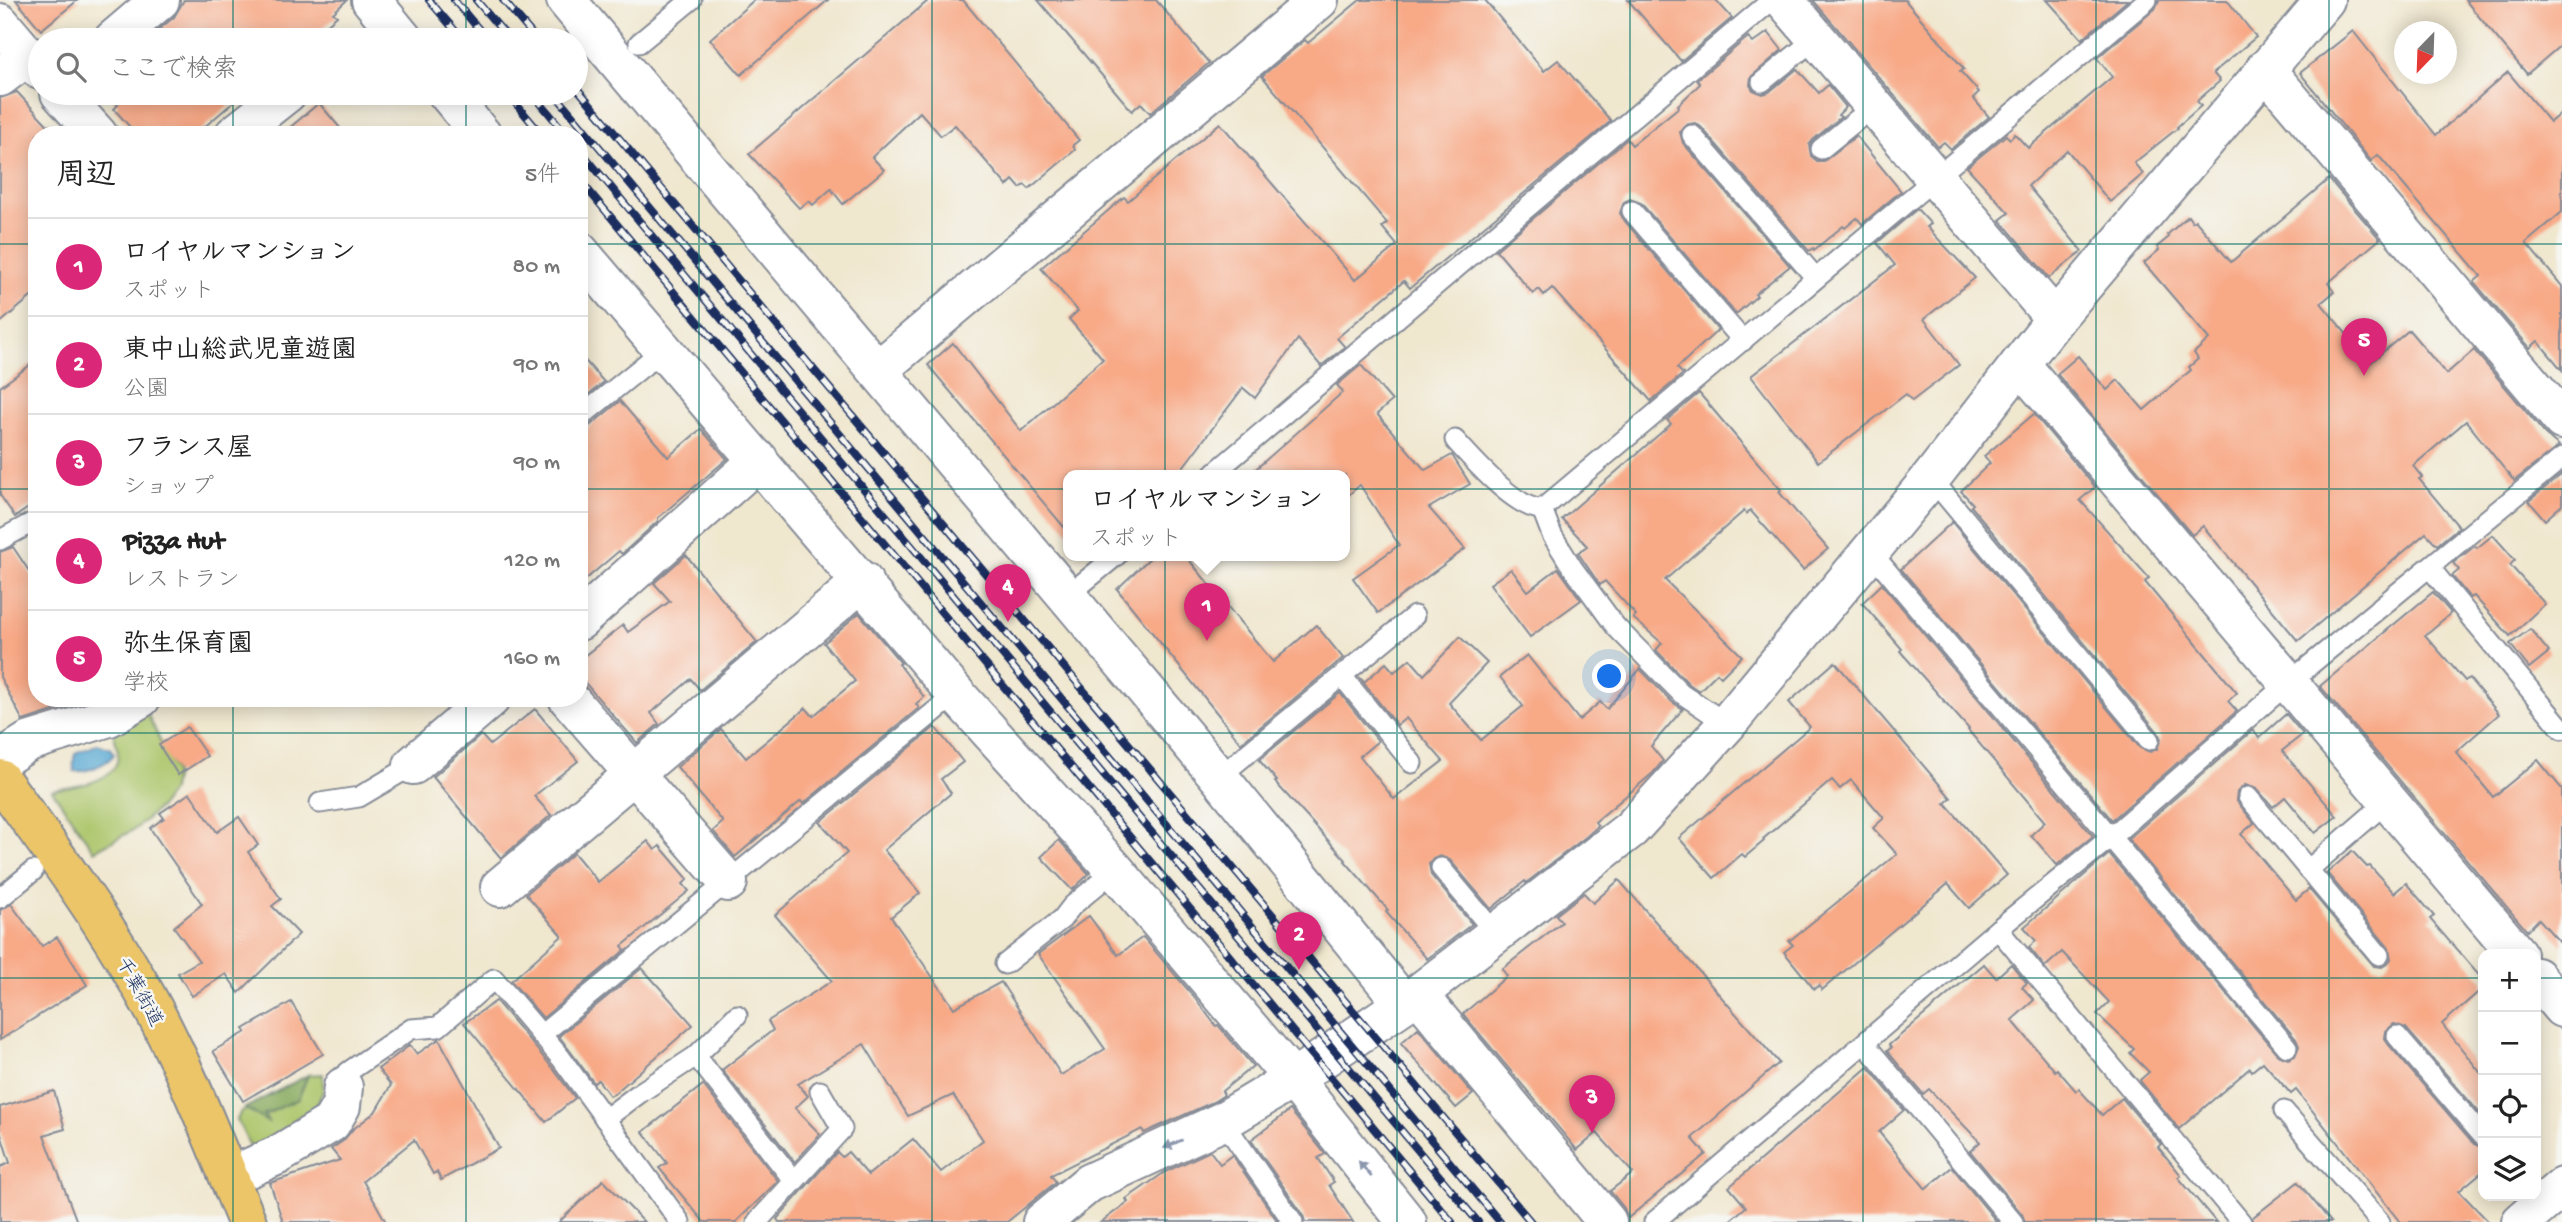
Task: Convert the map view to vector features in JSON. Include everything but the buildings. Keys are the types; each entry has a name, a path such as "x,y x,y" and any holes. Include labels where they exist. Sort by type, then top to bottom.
{"highway":[{"name":"千葉街道","path":"0,779 90,904 141,986 177,1058 247,1222"}],"street":[{"path":"127,28 160,0"},
{"path":"371,0 394,28"},
{"path":"566,0 1219,777 1607,1222"},
{"path":"878,370 1318,0"},
{"path":"1784,0 2055,319"},
{"path":"1042,1222 1089,1183 1223,1121 1293,1079 1410,999 1631,829 1727,724 1871,552 2055,319 2325,0"},
{"path":"0,23 23,68"},
{"path":"2265,69 2562,420"},
{"path":"71,105 90,126"},
{"path":"245,126 272,105"},
{"path":"456,105 472,126"},
{"path":"588,262 863,581 956,694 1115,870 1293,1079 1407,1222"},
{"path":"2020,365 2513,949"},
{"path":"588,613 759,460"},
{"path":"500,887 863,581"},
{"path":"0,760 28,742 109,717 126,707"},
{"path":"412,765 480,707"},
{"path":"576,707 728,882"},
{"path":"2541,982 2562,1008"},
{"path":"249,1168 278,1155 331,1124 341,1106 343,1087"}],"lane":[{"path":"639,43 691,0"},
{"path":"1218,470 1772,0"},
{"path":"1455,440 1514,497 1533,509 1542,509 2147,0"},
{"path":"1762,82 1816,38"},
{"path":"1821,149 1874,106"},
{"path":"1692,135 1815,277"},
{"path":"1632,211 1743,341"},
{"path":"588,411 663,350"},
{"path":"1654,1222 1998,929 2110,838 2288,683 2562,458"},
{"path":"1931,478 2148,740"},
{"path":"1542,509 1552,535 1572,567 1616,627 1681,693 1727,724"},
{"path":"0,540 28,525"},
{"path":"1871,552 2287,1047"},
{"path":"1067,596 1110,561"},
{"path":"2430,568 2562,729"},
{"path":"1219,777 1414,616"},
{"path":"1342,676 1412,763"},
{"path":"541,1035 956,694"},
{"path":"320,803 359,797 412,765"},
{"path":"2248,797 2379,955"},
{"path":"2308,870 2389,800"},
{"path":"1441,869 1496,934"},
{"path":"1006,964 1062,919 1072,906 1115,870"},
{"path":"0,898 33,871"},
{"path":"1998,929 2241,1222"},
{"path":"343,1087 348,1072 411,1029 438,1027 494,979 541,1035 680,1222"},
{"path":"605,1119 641,1091 696,1056 737,1015"},
{"path":"2397,1036 2478,1130"},
{"path":"1865,1044 2013,1222"},
{"path":"696,1056 794,1181"},
{"path":"757,1222 842,1129 820,1091"},
{"path":"2284,1111 2380,1222"},
{"path":"1223,1121 1293,1222"}],"green space":[{"path":"146,711 175,772 172,790 160,807 135,829 94,851 52,790 93,782 111,771 117,763 118,753 112,731"},
{"path":"323,1074 323,1091 314,1112 252,1150 237,1120 241,1111 250,1110 267,1120 264,1115 298,1099 308,1075"},
{"path":"308,1075 298,1099 264,1115 269,1123 245,1108"}],"water":[{"path":"97,744 110,748 114,754 96,767 74,771 76,753"}],"railway":[{"path":"429,0 453,28"},
{"path":"454,0 478,28"},
{"path":"476,0 500,28"},
{"path":"503,0 527,28"},
{"path":"588,101 1531,1222"},
{"path":"517,105 534,126"},
{"path":"542,105 560,126"},
{"path":"564,105 582,126"},
{"path":"588,134 1500,1222"},
{"path":"588,160 1478,1222"},
{"path":"588,190 1452,1222"}],"place":[{"name":"弥生保育園","path":"2364,376"},
{"name":"Pizza Hut","path":"1008,622"},
{"name":"ロイヤルマンション","path":"1207,641"},
{"name":"東中山総武児童遊園","path":"1299,970"},
{"name":"フランス屋","path":"1592,1133"}]}
